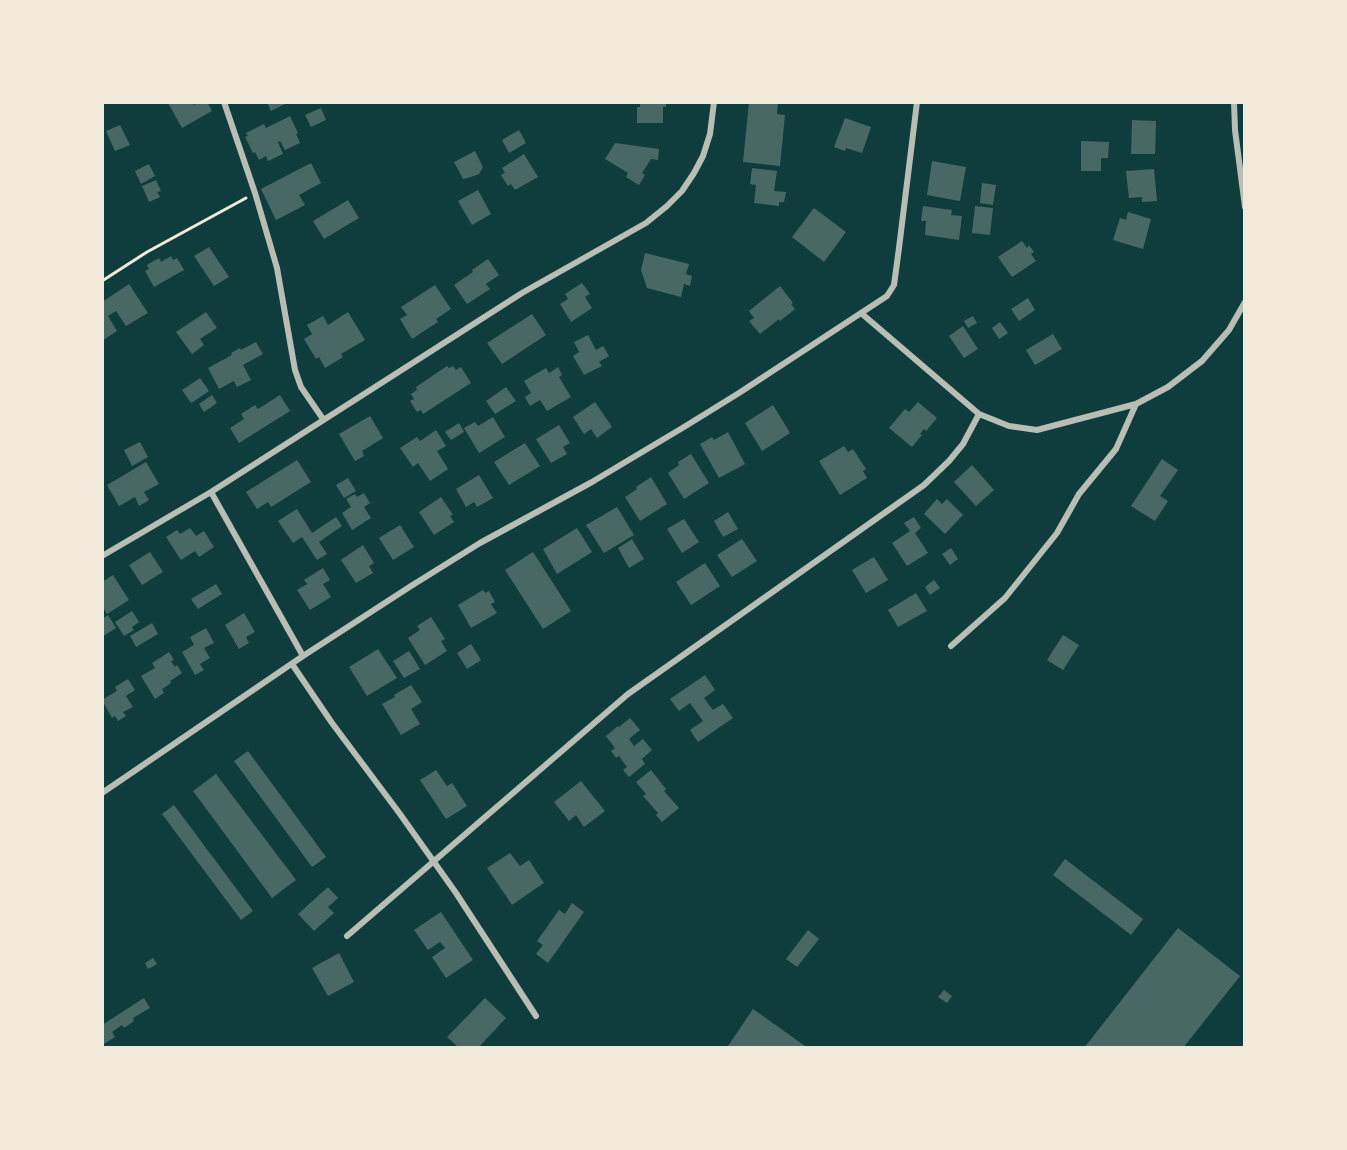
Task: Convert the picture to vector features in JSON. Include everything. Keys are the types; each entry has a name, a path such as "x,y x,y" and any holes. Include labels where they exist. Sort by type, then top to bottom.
{"street":[{"path":"224,102 255,193 277,268 295,370 301,387 323,419"},
{"path":"102,556 211,492 522,293 646,223 675,198 694,173 703,156 710,134 714,102"},
{"path":"102,793 303,656 480,543 592,482 693,422 887,296 894,285 917,102"},
{"path":"1234,102 1235,130 1245,207"},
{"path":"861,313 979,414 1009,426 1037,430 1136,404 1168,387 1202,361 1229,330 1245,302"},
{"path":"951,646 1005,598 1057,533 1079,494 1116,449 1136,404"},
{"path":"347,936 628,694 924,485 963,444 979,414"},
{"path":"211,492 303,656"},
{"path":"292,664 332,723 456,893 536,1016"}],"path":[{"path":"102,281 147,252 255,193"}],"building":[{"path":"193,102 194,105 207,102 212,111 182,128 168,103"},
{"path":"267,102 289,102 271,111"},
{"path":"640,102 666,102 666,107 663,107 663,123 637,123 637,107 640,107"},
{"path":"749,102 778,102 777,114 785,115 780,166 743,162"},
{"path":"321,108 326,120 311,127 305,115"},
{"path":"290,116 300,143 285,150 280,141 278,142 283,154 268,161 266,156 259,160 245,137 248,136 246,133 264,124 266,128"},
{"path":"845,118 871,127 862,153 834,147"},
{"path":"1132,120 1156,121 1155,154 1131,154"},
{"path":"120,125 130,145 115,151 106,131"},
{"path":"519,130 526,143 509,153 502,140"},
{"path":"1081,141 1109,142 1108,158 1101,158 1101,171 1081,171"},
{"path":"615,143 659,149 658,160 651,159 642,173 645,175 639,185 626,177 628,173 605,159"},
{"path":"475,151 483,167 479,174 463,179 454,162"},
{"path":"524,154 538,177 515,190 511,184 508,186 501,175 505,173 502,168"},
{"path":"932,161 966,167 960,201 927,195"},
{"path":"311,163 321,183 299,195 305,205 276,220 261,189"},
{"path":"149,164 155,176 141,184 135,171"},
{"path":"752,168 777,171 774,191 786,192 784,202 779,202 779,206 754,203 756,185 750,184"},
{"path":"1154,169 1157,201 1142,202 1142,197 1129,198 1126,171"},
{"path":"156,180 161,191 157,192 160,197 149,202 142,186"},
{"path":"982,183 996,185 993,205 980,203"},
{"path":"478,190 491,214 472,225 458,201"},
{"path":"348,200 359,218 324,239 313,221"},
{"path":"923,206 952,210 951,215 962,216 959,240 925,235 926,221 921,221"},
{"path":"975,206 993,208 990,235 972,233"},
{"path":"814,208 846,232 824,262 792,237"},
{"path":"1128,212 1151,219 1143,249 1113,240 1120,218 1126,220"},
{"path":"1022,241 1034,252 1031,254 1036,261 1012,277 998,257"},
{"path":"209,247 229,277 214,286 194,256"},
{"path":"645,253 689,264 686,274 692,276 690,286 684,284 681,297 647,288 641,270"},
{"path":"171,256 173,260 177,258 184,270 154,287 145,271 149,269 147,265 159,258 161,262"},
{"path":"488,259 499,275 486,284 490,289 467,304 454,285"},
{"path":"582,283 590,294 585,297 592,308 571,322 560,304 568,299 565,294"},
{"path":"129,284 148,313 126,326 116,311 108,316 117,331 102,341 102,302"},
{"path":"435,285 451,309 436,319 438,322 412,339 400,319 407,315 401,307"},
{"path":"780,286 795,309 760,334 749,321 754,318 749,311"},
{"path":"1028,298 1035,310 1019,321 1011,309"},
{"path":"206,312 217,328 200,339 204,345 192,354 176,332"},
{"path":"348,312 365,340 341,354 343,357 325,368 319,357 316,359 304,339 312,334 307,325 323,316 328,325"},
{"path":"532,314 546,335 502,364 487,343"},
{"path":"973,316 977,323 968,328 964,321"},
{"path":"1000,322 1008,333 999,339 992,328"},
{"path":"963,326 978,349 964,358 949,336"},
{"path":"1053,334 1062,349 1035,365 1026,350"},
{"path":"588,335 596,350 603,346 609,356 599,362 602,366 584,375 573,356 579,352 574,342"},
{"path":"256,342 263,354 243,365 251,380 237,387 234,381 219,389 208,368 240,348 241,350"},
{"path":"447,366 449,368 453,366 456,370 461,367 471,383 423,414 421,410 417,412 410,401 414,399 411,394 417,390 416,387"},
{"path":"558,367 562,375 559,377 571,397 547,411 540,400 530,406 525,397 531,393 524,381 546,368 549,373"},
{"path":"200,378 209,391 191,403 182,390"},
{"path":"506,387 516,401 495,414 486,401"},
{"path":"212,395 217,403 204,412 199,404"},
{"path":"280,395 290,411 239,443 230,428 244,419 241,414 255,405 258,409"},
{"path":"595,402 612,427 597,438 591,429 584,434 573,417"},
{"path":"918,402 937,418 926,431 924,429 912,447 889,428 905,409 909,412"},
{"path":"773,405 790,433 762,451 745,423"},
{"path":"370,416 383,438 362,451 364,456 355,461 339,434"},
{"path":"493,417 505,437 479,453 464,428 475,422 478,426"},
{"path":"459,423 464,432 451,440 445,432"},
{"path":"559,425 570,443 563,447 567,454 551,463 536,439"},
{"path":"436,430 446,446 437,451 448,469 430,481 418,463 413,467 400,448 417,437 420,441"},
{"path":"728,432 745,464 719,478 700,444 712,437 714,440"},
{"path":"140,442 148,457 132,466 124,450"},
{"path":"525,443 540,466 509,485 494,462"},
{"path":"844,446 848,452 853,449 866,469 863,471 867,478 840,495 819,461"},
{"path":"691,454 709,483 684,499 668,473 679,465 678,462"},
{"path":"1162,459 1178,470 1160,496 1168,501 1155,521 1131,506"},
{"path":"297,460 311,482 271,507 268,502 257,509 246,492"},
{"path":"146,462 159,484 144,492 149,500 139,506 135,497 119,506 107,485"},
{"path":"972,465 994,490 976,506 954,482"},
{"path":"479,475 493,498 477,507 474,502 466,507 456,489"},
{"path":"651,477 667,504 640,521 625,497"},
{"path":"348,478 356,491 344,498 336,485"},
{"path":"364,493 370,503 364,507 371,518 352,530 342,513 351,507 346,499 355,494 357,497"},
{"path":"441,497 453,515 450,516 454,522 434,535 419,512"},
{"path":"937,499 942,504 947,499 963,515 945,534 924,514"},
{"path":"617,507 634,535 604,553 586,525"},
{"path":"297,509 312,533 336,517 342,526 319,542 327,554 317,560 302,537 293,543 278,521"},
{"path":"728,512 738,529 723,537 714,521"},
{"path":"914,517 921,528 915,533 928,553 907,566 892,543 910,531 904,523"},
{"path":"684,519 699,542 682,553 667,529"},
{"path":"400,525 414,547 393,560 379,538"},
{"path":"190,528 196,536 204,531 214,547 199,557 195,551 181,560 166,537 177,530 180,534"},
{"path":"577,528 592,552 557,574 543,549"},
{"path":"632,539 644,559 629,568 618,548"},
{"path":"742,539 757,561 732,577 717,555"},
{"path":"363,545 374,563 369,566 373,573 356,583 341,560"},
{"path":"951,548 958,559 950,565 942,554"},
{"path":"150,552 163,572 142,585 129,565"},
{"path":"533,552 571,611 543,629 505,570"},
{"path":"874,557 888,580 866,593 852,570"},
{"path":"705,563 720,586 691,605 676,582"},
{"path":"323,568 330,580 323,584 331,597 310,610 297,590 307,584 304,580"},
{"path":"113,575 129,600 107,614 102,606 102,582"},
{"path":"934,580 940,588 930,595 925,587"},
{"path":"216,584 222,594 198,609 191,599"},
{"path":"483,590 485,593 489,591 495,602 491,604 497,613 471,628 458,605"},
{"path":"916,593 927,611 898,627 888,610"},
{"path":"132,611 139,622 132,627 134,630 124,636 115,622"},
{"path":"244,613 255,632 246,637 249,643 239,649 225,625"},
{"path":"108,615 116,628 102,637 102,619"},
{"path":"431,617 445,639 441,641 447,651 425,665 408,638 420,630 417,626"},
{"path":"152,623 158,634 136,647 130,636"},
{"path":"206,628 214,643 204,648 210,658 200,664 204,670 195,675 182,652 194,645 190,637"},
{"path":"1063,635 1079,645 1063,670 1047,660"},
{"path":"471,644 481,660 467,669 457,653"},
{"path":"378,649 397,678 367,696 349,667"},
{"path":"409,651 420,669 404,678 393,661"},
{"path":"169,652 174,660 171,661 182,673 170,681 171,683 162,689 164,693 155,699 141,676 155,668 152,663"},
{"path":"705,675 715,690 704,698 713,710 723,704 733,718 698,742 690,730 703,721 690,703 679,711 670,699"},
{"path":"128,679 135,690 126,696 133,707 123,712 126,716 118,721 115,716 112,718 102,700 117,691 115,687"},
{"path":"411,685 422,702 411,709 420,724 401,735 382,704"},
{"path":"630,718 640,730 629,739 634,746 643,739 652,750 642,759 645,764 629,777 623,770 627,767 619,756 616,758 611,751 615,748 606,736"},
{"path":"248,751 326,857 312,867 234,761"},
{"path":"436,770 447,786 452,783 467,806 446,819 420,780"},
{"path":"651,770 666,789 664,791 679,808 662,822 656,815 658,813 643,796 646,794 636,782"},
{"path":"216,774 296,880 272,898 193,791"},
{"path":"581,781 605,811 584,827 576,815 569,821 554,802"},
{"path":"174,805 253,911 241,920 162,814"},
{"path":"510,853 520,866 529,860 544,883 512,905 487,868"},
{"path":"1065,859 1143,919 1131,935 1053,875"},
{"path":"328,887 338,898 328,907 334,913 314,931 298,914"},
{"path":"572,903 584,912 548,963 536,954 543,945 537,941 559,910 565,914"},
{"path":"441,912 473,960 446,978 432,957 445,948 440,942 428,950 414,930"},
{"path":"1178,928 1240,976 1183,1048 1084,1048"},
{"path":"808,930 819,939 797,967 786,959"},
{"path":"339,953 354,982 328,996 312,968"},
{"path":"153,958 157,964 148,969 145,963"},
{"path":"944,990 952,996 947,1003 938,997"},
{"path":"144,998 150,1008 133,1018 134,1021 124,1028 122,1025 112,1032 115,1037 102,1045 102,1025"},
{"path":"485,998 506,1018 478,1048 459,1048 447,1037"},
{"path":"753,1009 808,1048 731,1048 728,1046"}]}
